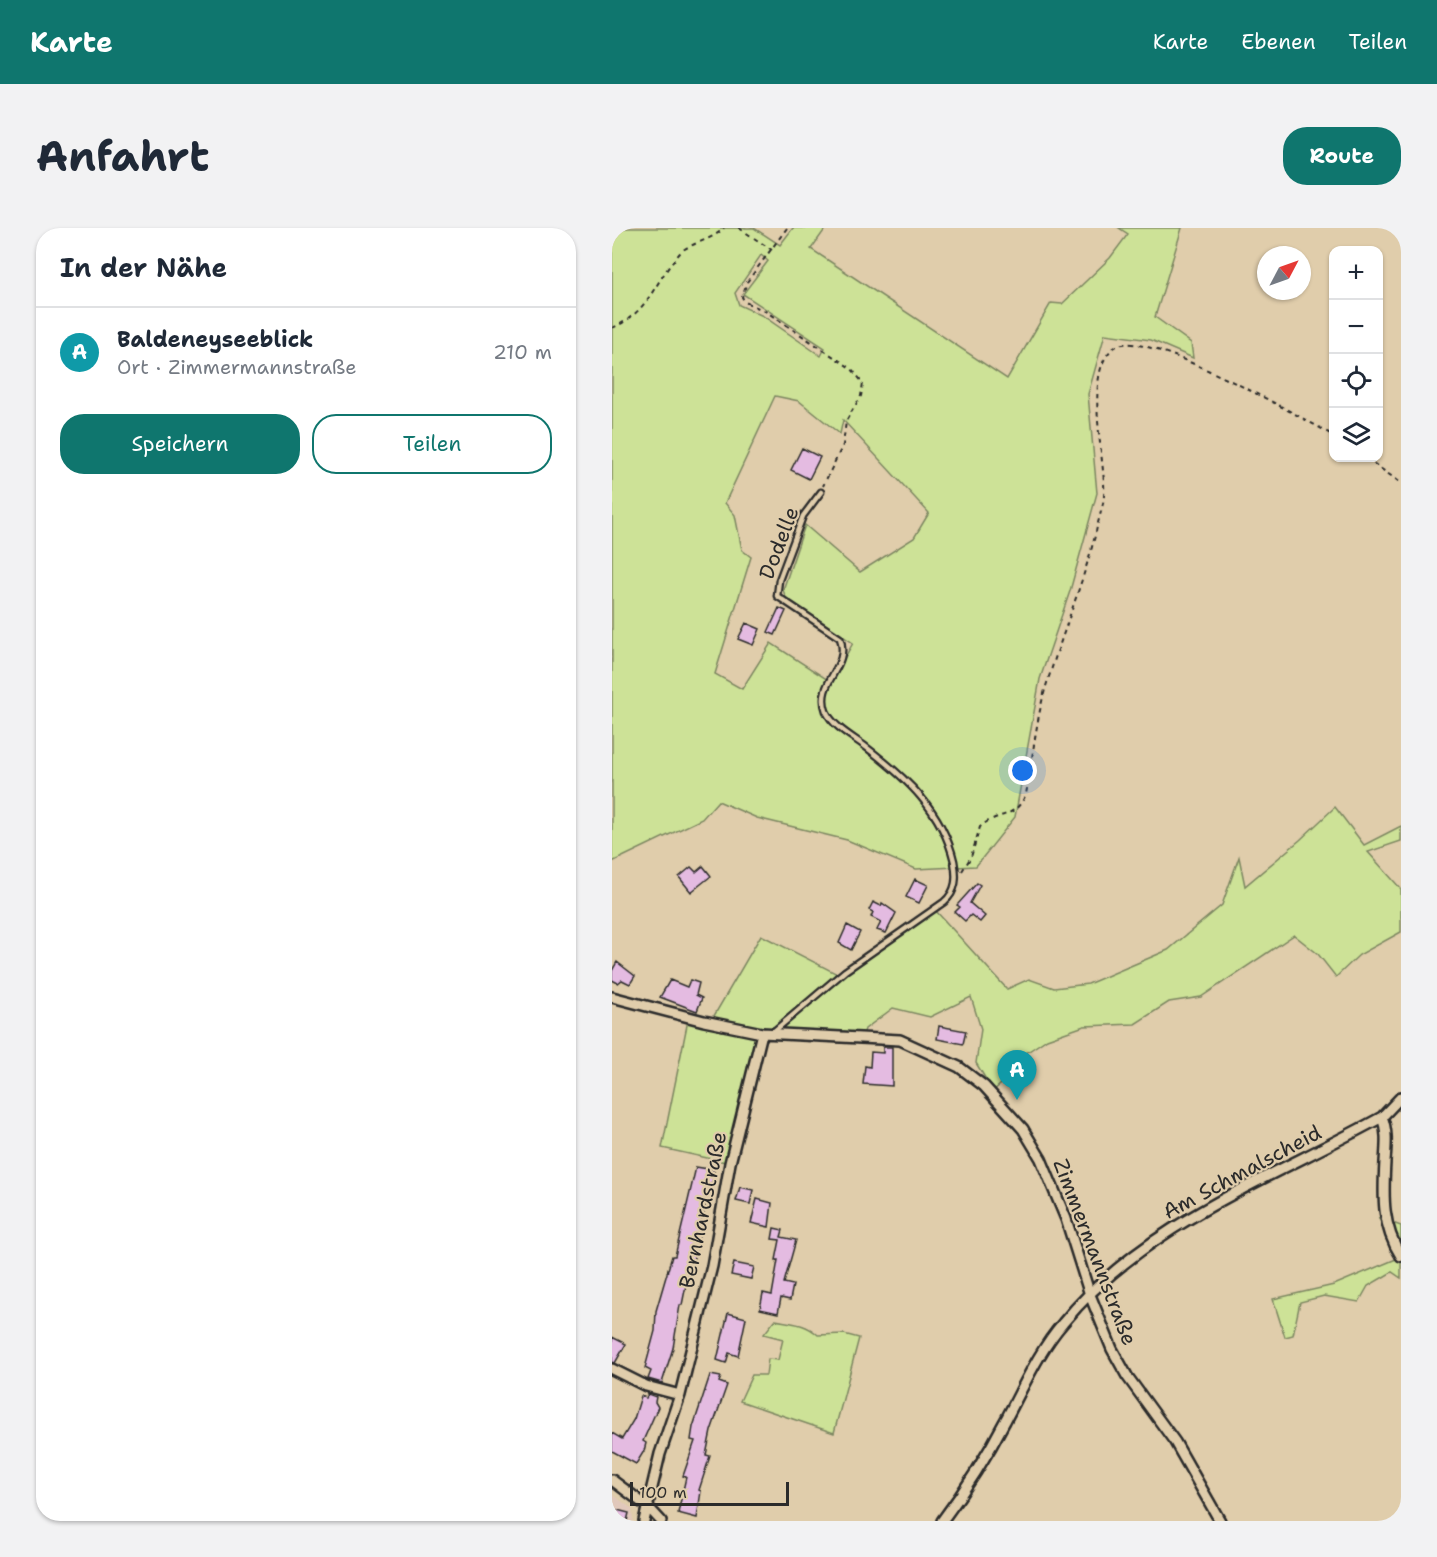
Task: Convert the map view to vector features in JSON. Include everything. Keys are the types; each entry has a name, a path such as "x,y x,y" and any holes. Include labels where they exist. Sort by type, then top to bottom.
{"street":[{"name":"Zimmermannstraße","path":"612,997 704,1022 762,1033 900,1040 958,1067 984,1086 1018,1123 1041,1159 1066,1220 1090,1295 1112,1349 1122,1367 1175,1442 1220,1521"},
{"name":"Bernhardstraße","path":"644,1521 660,1454 680,1395 712,1266 730,1163 762,1033"},
{"name":"Am Schmalscheid","path":"942,1521 989,1452 1049,1341 1090,1295 1178,1223 1382,1117 1401,1096"},
{"path":"1382,1117 1387,1133 1384,1215 1388,1231 1401,1257"},
{"path":"612,1370 646,1386 680,1395"},
{"path":"612,1480 648,1507 661,1521"}],"lane":[{"name":"Dodelle","path":"821,492 803,516 779,580 777,596 840,638 844,650 842,660 827,684 824,698 826,710 834,723 887,763 928,804 939,820 952,853 956,881"},
{"path":"773,1032 845,971 944,902 953,894 956,881"}],"path":[{"path":"612,328 629,321 642,308 682,250 716,236 724,228"},
{"path":"739,228 772,250"},
{"name":"Dodelle","path":"787,228 742,290 745,302 765,311 852,369 863,383 861,396 846,421 843,445 821,492"},
{"path":"956,881 971,857 980,827 1012,813 1021,806 1026,794 1046,684 1091,552 1104,496 1098,390 1102,367 1109,352 1120,344 1134,345 1204,369 1281,404 1329,433"},
{"path":"1372,462 1401,483"}],"shaded area":[{"path":"612,1494 632,1509 633,1521 612,1521"}],"green space":[{"path":"612,228 754,228 780,245 793,228 826,228 811,249 1007,379 1051,303 1062,304 1110,258 1128,234 1119,228 1182,228 1155,317 1191,343 1193,358 1151,340 1105,334 1088,394 1097,493 1070,591 1040,679 1015,817 976,866 916,869 847,840 757,818 718,801 702,819 612,862","holes":["761,255 768,261 743,294 825,348 821,356 763,316 739,305 735,293","775,396 799,401 840,434 843,420 929,513 914,538 860,572 805,525 783,590 786,598 853,643 831,682 771,643 742,689 715,674 751,557 742,550 735,515 725,503"]},
{"path":"1335,807 1364,845 1401,826 1401,841 1368,852 1401,889 1401,932 1359,955 1336,977 1318,954 1294,935 1201,997 1169,1002 1135,1024 1084,1026 1047,1039 1026,1053 1004,1073 1001,1084 993,1091 976,1063 981,1029 971,997 930,1017 893,1008 865,1029 863,1035 771,1031 711,1021 761,935 841,976 935,910 1007,989 1029,979 1054,988 1088,984 1168,950 1222,905 1239,857 1245,886"},
{"path":"688,1020 760,1035 730,1163 662,1148"},
{"path":"1379,1218 1401,1226 1401,1278 1392,1272 1368,1286 1359,1302 1324,1296 1300,1302 1293,1335 1285,1337 1273,1299 1334,1285 1396,1259"},
{"path":"775,1320 803,1326 818,1335 844,1334 859,1338 834,1433 740,1401 752,1375 766,1375 768,1359 778,1360 783,1339 764,1334"}],"building":[{"path":"802,448 820,457 809,479 791,470"},
{"path":"779,608 786,611 775,635 768,632"},
{"path":"746,623 760,629 753,645 738,639"},
{"path":"703,866 711,876 691,892 679,877 691,867 696,872"},
{"path":"915,879 928,885 919,903 906,897"},
{"path":"977,883 980,885 970,903 985,916 980,922 971,915 965,921 955,912 960,907 957,905"},
{"path":"873,902 881,906 882,903 896,913 886,933 877,930 881,922 871,917 873,912 869,910"},
{"path":"847,925 860,932 851,950 839,943"},
{"path":"617,962 635,976 630,984 622,980 618,983 612,980 612,971"},
{"path":"670,980 687,987 690,980 699,983 696,995 702,998 697,1011 660,997"},
{"path":"939,1026 966,1031 963,1044 937,1039"},
{"path":"883,1047 892,1047 892,1086 863,1084 865,1066 870,1067 871,1052 883,1053"},
{"path":"696,1167 714,1170 714,1178 709,1189 690,1275 688,1275 682,1305 680,1305 673,1348 662,1383 648,1379 651,1371 645,1368 655,1331 656,1311 672,1256 675,1256"},
{"path":"740,1187 753,1190 750,1204 736,1201"},
{"path":"757,1199 772,1203 769,1227 751,1223"},
{"path":"774,1228 783,1230 781,1237 796,1240 784,1283 793,1285 790,1300 781,1298 778,1313 760,1309 763,1293 772,1295 780,1240 772,1239"},
{"path":"734,1263 754,1267 751,1279 731,1275"},
{"path":"728,1313 746,1318 738,1356 729,1353 726,1363 717,1360"},
{"path":"612,1337 626,1344 615,1363 612,1362"},
{"path":"710,1375 721,1377 719,1382 727,1385 711,1431 706,1455 710,1456 699,1490 701,1491 697,1518 678,1513 686,1477 683,1476 695,1441 691,1440 693,1427"},
{"path":"648,1394 656,1397 655,1402 658,1407 643,1441 646,1443 644,1451 636,1464 612,1451 612,1433 622,1439 634,1419 641,1396 646,1398"},
{"path":"617,1510 629,1513 627,1521 614,1521"}],"place":[{"name":"Baldeneyseeblick","path":"1017,1100"}]}
